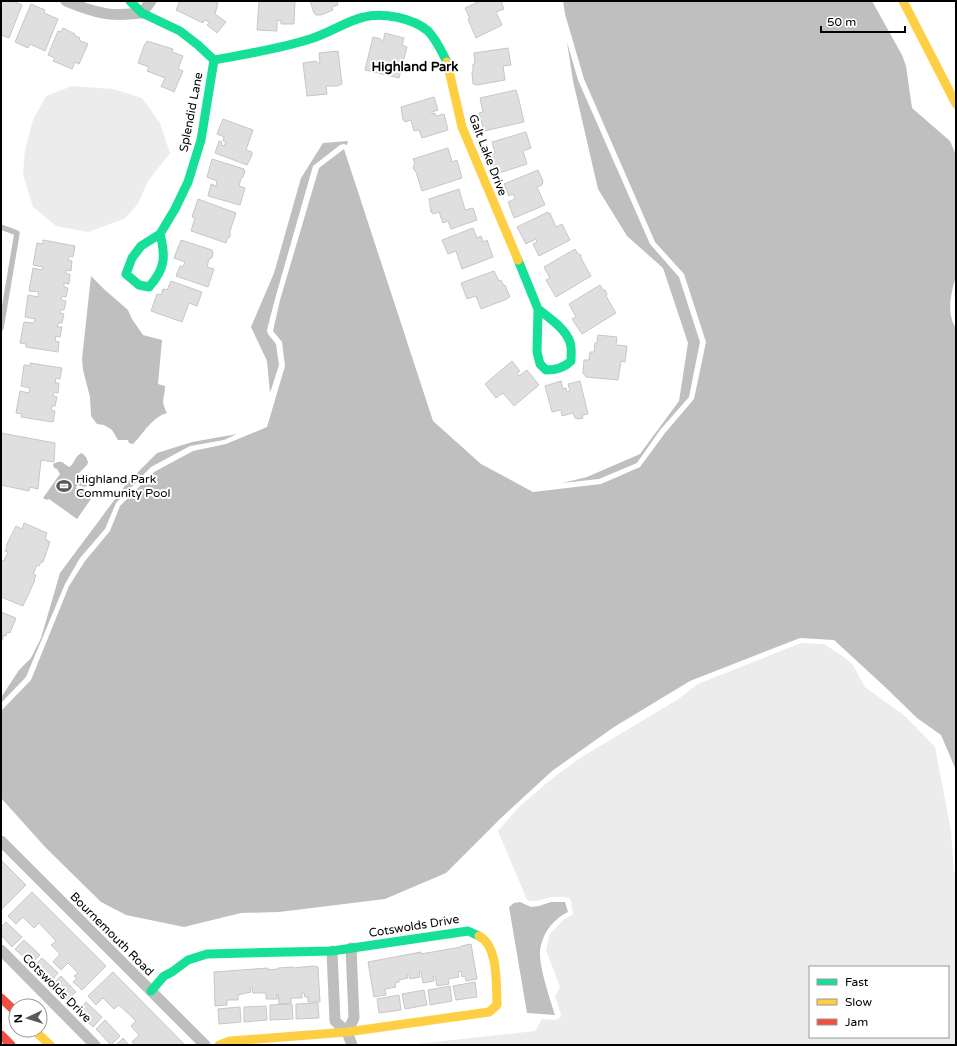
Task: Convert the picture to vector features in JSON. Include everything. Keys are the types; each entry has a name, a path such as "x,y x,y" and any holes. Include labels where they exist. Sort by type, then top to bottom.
{"street":[{"path":"66,1 104,13 142,13"},
{"path":"130,1 142,13 180,31 214,60"},
{"path":"142,13 151,1"},
{"path":"903,1 956,104"},
{"name":"Galt Lake Drive","path":"214,60 290,45 311,39 364,17 398,17 415,22 428,31 450,65 462,126 538,309 537,352 540,364 546,370 554,370 565,367 572,361 568,339 552,321 538,309"},
{"name":"Splendid Lane","path":"160,234 164,247 164,258 161,271 149,287 139,285 126,274 132,258 141,246 160,234 175,209 188,182 199,147 214,60"},
{"name":"Bournemouth Road","path":"1,841 205,1045"},
{"name":"Cotswolds Drive","path":"151,991 164,976 188,960 207,954 332,951 468,931 482,937 490,948 496,969 497,1006 489,1012 348,1032 230,1041 219,1045"},
{"path":"348,1032 354,1018 351,948"},
{"name":"Cotswolds Drive","path":"1,950 95,1045"},
{"path":"332,951 335,1021 348,1032 352,1045"},
{"path":"1,1035 11,1045"},
{"path":"43,1038 50,1045"}],"lane":[{"path":"1,227 17,233 1,328"}],"shaded area":[{"path":"563,1 872,1 902,55 906,66 912,108 950,141 956,155 956,276 952,289 950,309 956,328 956,770 941,735 917,718 834,640 800,638 690,681 614,727 552,771 501,818 446,873 385,899 279,912 241,913 184,927 126,915 101,902 46,848 1,798 1,711 31,680 69,586 85,561 110,531 120,506 154,472 193,451 226,444 267,427 285,366 282,342 273,331 280,300 319,168 344,149 433,421 481,464 533,492 601,484 640,467 665,433 694,399 706,342 684,274 655,242 584,79 565,14"},
{"path":"567,42 578,80 650,244 679,277 700,342 689,397 660,430 637,463 599,479 562,483 587,477 640,454 679,401 688,343 663,268 627,236 598,189 573,81"},
{"path":"72,86 113,89 142,98 160,123 170,153 148,181 138,204 124,219 88,232 56,226 33,207 23,174 25,150 33,120 46,96"},
{"path":"348,141 347,145 340,145 313,166 267,330 268,334 276,344 279,365 270,393 267,361 251,327 274,273 301,178 323,143"},
{"path":"91,276 128,310 132,319 143,335 162,340 158,384 165,386 163,402 167,413 157,418 133,444 129,443 128,440 118,440 112,430 104,425 97,424 91,416 90,397 83,370 82,359"},
{"path":"237,434 224,440 190,446 151,467 116,503 105,529 80,558 65,584 26,677 1,703 2,696 19,670 31,658 41,638 60,573 127,483 157,453 192,442"},
{"name":"Highland Park Community Pool","path":"82,453 88,462 78,474 93,478 92,484 85,487 78,485 76,487 91,499 77,519 49,499 47,500 43,498 60,474 57,469 54,468 53,464 60,462 69,467 77,456"},
{"path":"801,643 824,644 844,657 853,665 865,687 906,717 935,747 951,831 954,872 956,874 956,1045 408,1045 535,1031 542,1019 555,1020 560,1018 561,1015 555,996 560,987 546,950 550,934 562,921 573,914 571,901 569,898 559,897 551,897 535,901 527,900 498,831 518,808 549,781 580,758 677,700 698,684"},
{"path":"520,902 531,907 551,902 565,902 568,912 553,923 549,928 543,939 540,951 543,974 555,1015 527,1013 509,907 514,903"}],"building":[{"path":"1,1 13,1 22,5 9,38 1,35"},
{"path":"180,1 212,1 218,3 215,14 226,22 217,33 207,25 210,22 204,20 203,23 176,10"},
{"path":"259,1 295,1 294,24 281,24 281,21 277,20 277,31 257,30"},
{"path":"310,1 337,1 338,5 332,7 333,10 321,15 316,15"},
{"path":"480,1 501,1 504,9 496,12 502,25 476,38 465,8"},
{"path":"31,4 45,10 44,13 58,19 45,51 30,44 28,48 15,42"},
{"path":"63,28 75,34 74,35 80,38 79,40 88,44 79,64 75,62 72,69 53,61 55,58 48,55 58,31 61,32"},
{"path":"385,33 404,38 402,45 407,47 399,78 365,70 373,37 381,39 383,42"},
{"path":"147,41 173,49 172,52 183,56 178,69 183,71 174,92 161,87 165,78 147,71 149,67 138,63"},
{"path":"508,48 511,65 503,66 505,80 477,85 473,84 472,72 473,64 475,64 474,53"},
{"path":"338,51 342,84 337,86 326,86 327,94 307,96 303,63 316,61 317,63 320,63 319,53"},
{"path":"516,90 524,122 484,131 479,113 483,112 480,98"},
{"path":"434,97 438,110 432,112 432,114 435,113 436,116 444,114 448,130 422,138 419,130 414,131 411,120 405,122 403,120 401,107"},
{"path":"223,119 253,130 246,150 252,152 247,165 215,153 219,141 222,142 221,145 224,146 226,142 223,141 224,137 217,134"},
{"path":"526,132 531,148 523,151 527,164 496,174 490,155 495,153 492,142"},
{"path":"448,148 452,162 457,160 462,178 422,191 414,170 413,166 415,164 413,159"},
{"path":"212,159 244,169 245,171 239,186 245,188 240,205 208,196 211,184 216,186 217,181 207,177"},
{"path":"538,170 543,181 542,185 537,187 545,205 514,218 508,202 515,199 513,194 509,196 504,184"},
{"path":"459,189 465,210 473,208 477,220 451,229 448,221 443,223 439,212 433,214 431,212 429,199"},
{"path":"198,199 236,213 230,231 230,237 227,239 226,243 191,231 195,218 192,217"},
{"path":"548,212 549,214 550,213 556,227 562,224 570,240 539,256 533,244 537,242 536,239 526,244 517,227"},
{"path":"473,228 477,238 481,236 483,242 487,240 493,257 462,269 456,251 448,254 442,240"},
{"path":"43,240 75,246 73,257 69,256 68,260 72,261 71,271 66,270 66,274 70,274 69,284 64,283 64,287 68,288 66,297 62,296 61,300 66,301 64,310 60,310 60,313 64,314 62,323 58,323 57,327 62,327 60,337 56,336 55,341 59,342 58,352 26,347 26,344 20,343 24,322 34,323 35,319 25,317 28,295 38,297 39,292 29,291 33,268 42,270 43,267 33,265 37,243 43,244"},
{"path":"181,240 212,250 212,258 209,259 207,267 214,269 208,287 176,276 180,266 183,267 185,262 174,258"},
{"path":"575,249 578,254 581,255 581,258 591,276 556,297 546,280 550,278 544,267"},
{"path":"494,271 499,281 501,280 504,286 505,285 510,297 481,309 476,296 467,299 461,283"},
{"path":"171,281 202,292 197,306 189,303 182,322 151,311 157,294 161,295 163,289 167,290"},
{"path":"600,285 603,290 605,290 607,294 606,296 616,313 582,334 572,319 576,317 569,304"},
{"path":"598,335 617,337 616,345 627,346 625,362 621,361 618,380 586,377 583,373 584,360 589,360 590,352 594,352"},
{"path":"512,361 520,371 517,374 519,376 527,370 539,385 514,406 503,393 496,398 485,384"},
{"path":"30,363 62,368 60,379 56,378 55,383 59,383 58,393 54,392 53,396 57,397 55,406 52,406 51,410 55,411 53,422 21,417 22,414 16,413 20,391 29,393 30,388 21,386 24,365 30,366"},
{"path":"561,381 563,389 566,388 567,392 570,391 568,384 580,381 588,414 582,415 583,418 575,418 573,413 562,416 561,410 552,412 545,386"},
{"path":"1,433 55,443 54,462 41,460 38,489 30,487 29,491 1,485"},
{"path":"24,523 47,533 45,539 50,542 43,562 41,562 39,566 37,565 33,574 36,575 35,580 23,606 1,597 1,562 2,560 4,561 8,552 5,551 6,546 16,526 22,529"},
{"path":"1,612 16,618 10,633 7,632 6,636 4,635 2,640"},
{"path":"1,860 26,885 1,910"},
{"path":"32,892 106,966 82,990 73,982 77,978 74,976 78,973 68,963 61,970 53,962 60,954 51,945 56,941 39,923 34,928 23,917 16,924 8,916"},
{"path":"6,922 22,937 12,947 1,935 1,927"},
{"path":"24,940 40,955 31,964 15,949"},
{"path":"471,944 477,979 466,981 465,976 462,977 461,971 458,972 459,977 448,979 449,984 437,986 435,976 433,976 434,981 423,983 421,972 419,972 420,977 410,979 409,974 407,974 408,978 399,980 399,982 395,983 396,987 385,989 386,995 374,997 368,962 421,952 421,954"},
{"path":"42,958 58,973 49,983 33,967"},
{"path":"313,966 318,967 320,1002 308,1002 308,997 305,997 304,993 302,993 302,998 291,998 291,1003 279,1004 278,994 277,999 266,999 266,993 253,993 252,987 250,988 251,992 238,995 238,1000 227,1000 227,1005 215,1006 214,972 268,968 268,970"},
{"path":"113,972 185,1045 135,1045 132,1042 139,1035 131,1026 136,1021 119,1005 114,1009 103,998 96,1005 88,996"},
{"path":"61,976 76,992 67,1001 52,985"},
{"path":"475,982 477,997 456,1000 453,986"},
{"path":"450,986 452,1001 430,1005 428,990"},
{"path":"424,990 427,1005 405,1009 402,994"},
{"path":"399,995 401,1010 379,1013 377,999"},
{"path":"86,1002 102,1017 93,1027 77,1011"},
{"path":"318,1003 319,1018 296,1019 296,1004"},
{"path":"292,1004 293,1019 270,1020 270,1005"},
{"path":"266,1006 267,1020 244,1022 244,1007"},
{"path":"240,1007 241,1022 219,1024 218,1009"},
{"path":"105,1020 120,1036 111,1045 96,1029"},
{"path":"123,1038 129,1045 116,1045"}],"traffic: fast":[{"path":"130,1 142,13 180,31 214,60 298,43 317,37 357,19 379,15 397,17 422,26 434,38 447,62"},
{"path":"160,234 163,249 163,262 161,268 149,287 139,285 126,274 132,258 141,246 160,234 175,209 188,182 201,140 214,60"},
{"path":"518,260 538,309 537,352 540,364 546,370 560,368 571,361 570,342 561,328 538,309"},
{"path":"151,991 164,976 188,960 207,954 332,951 468,931 479,936"}],"traffic: slow":[{"path":"903,1 956,104"},
{"path":"447,62 462,127 518,260"},
{"path":"219,1045 230,1041 347,1032 489,1012 497,1005 495,968 490,948 479,936"},
{"path":"43,1038 50,1045"}],"traffic: jam":[{"path":"1,998 8,1005"},
{"path":"1,1035 11,1045"}],"place":[{"name":"Highland Park Community Pool","path":"64,486"}],"district":[{"name":"Highland Park","path":"415,66"}]}
